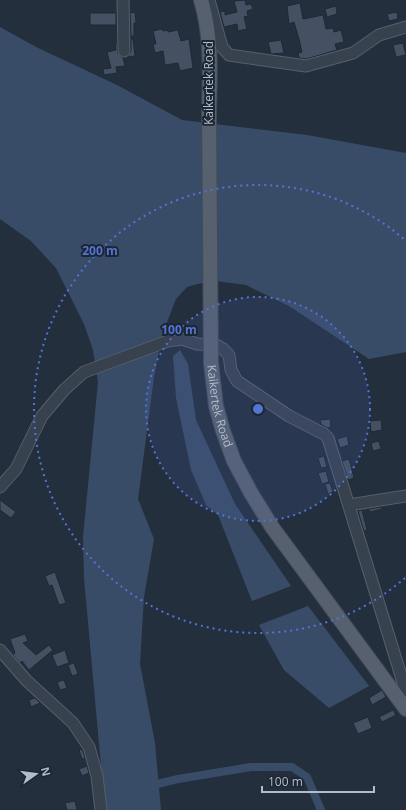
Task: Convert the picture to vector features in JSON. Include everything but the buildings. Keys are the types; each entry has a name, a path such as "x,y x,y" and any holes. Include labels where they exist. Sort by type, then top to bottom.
{"main road":[{"name":"Kaikertek Road","path":"201,0 208,22 209,43 211,363 216,406 234,461 250,493 272,527 406,709"}],"street":[{"path":"123,0 124,52"},
{"path":"209,0 222,47 229,55 306,66 353,53 379,36 406,27"},
{"path":"0,488 16,469 42,416 64,390 84,372 168,341 182,339 198,344 216,345 229,355 231,370 237,382 289,416 324,434 331,443 406,692"},
{"path":"349,505 406,496"},
{"path":"0,650 27,680 73,723 89,747 97,776 101,810"}],"water":[{"path":"0,27 36,47 117,85 182,120 307,135 406,153 406,352 369,359 289,306 246,285 216,281 187,287 176,299 162,335 154,377 138,499 154,539 144,597 140,664 155,743 161,810 105,810 84,578 83,537 98,382 93,350 84,324 56,268 31,241 0,219"},
{"path":"180,350 188,364 196,420 235,504 291,586 252,601 218,515 206,505 191,470 176,398 173,356"},
{"path":"308,606 369,686 329,708 284,670 259,625"}],"waterway":[{"path":"149,786 178,779 251,767 292,767 307,777 321,810"}]}
